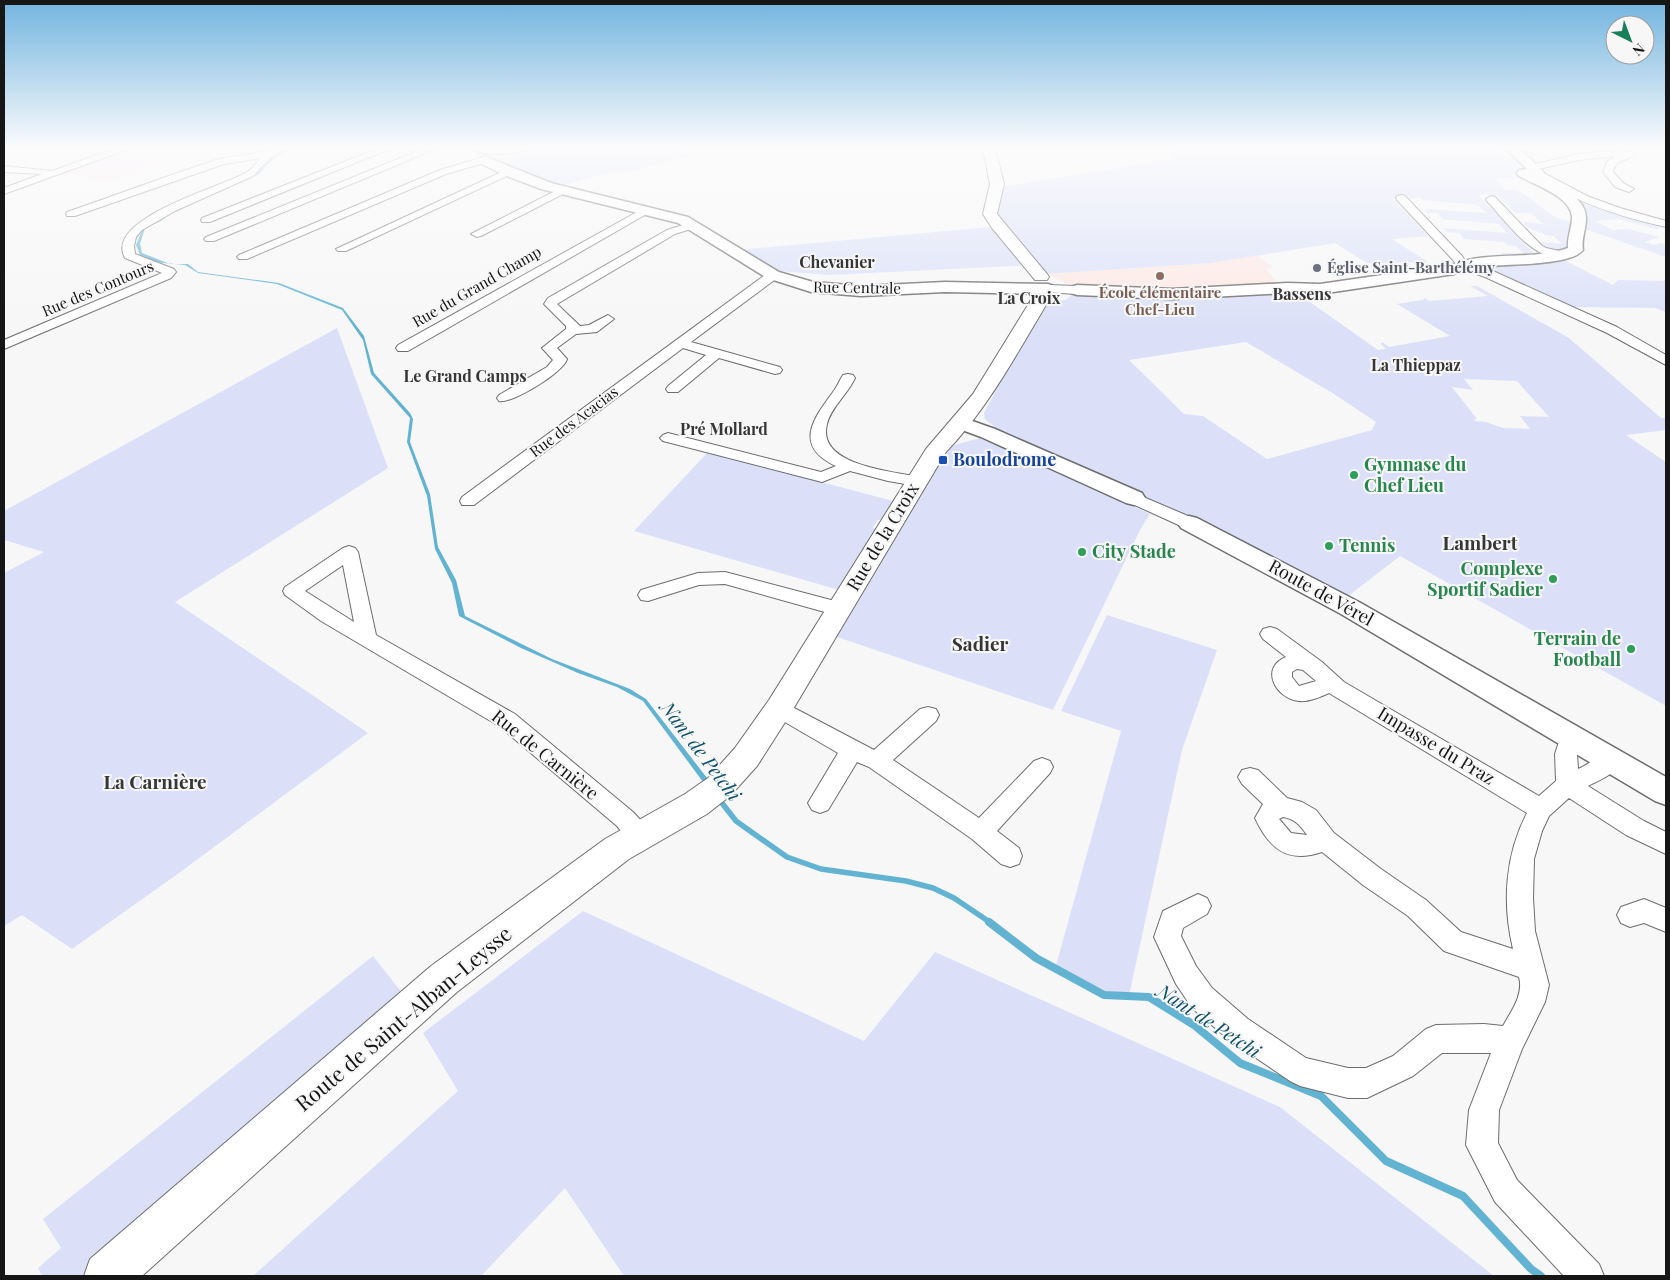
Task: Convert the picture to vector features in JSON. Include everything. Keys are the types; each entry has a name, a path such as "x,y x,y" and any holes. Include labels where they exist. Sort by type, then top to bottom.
{"main road":[{"path":"991,208 990,214 1043,289"},
{"name":"Rue de la Croix","path":"713,791 746,758 779,708 937,449 961,423 990,384 1043,289"},
{"name":"Route de Saint-Alban-Leysse","path":"107,1276 444,979 617,849 696,804 713,791"}],"street":[{"path":"71,214 89,208"},
{"name":"Rue des Contours","path":"4,346 167,275 170,272 130,256 128,246 131,236 138,228 174,208"},
{"path":"206,220 237,208"},
{"path":"210,239 287,208"},
{"path":"243,257 358,208"},
{"path":"342,249 431,208"},
{"path":"477,234 528,208"},
{"name":"Rue Centrale","path":"637,208 665,214 693,225 773,275 801,285 822,289 861,291 944,287 1043,289"},
{"path":"1410,208 1458,258 1463,266 1489,274 1612,330 1666,361"},
{"path":"1499,208 1542,251 1560,254"},
{"path":"1043,289 1172,294 1287,288 1328,288 1412,276 1463,266 1469,263 1528,260 1570,253 1576,250 1574,243 1579,215 1575,208"},
{"path":"1609,208 1666,224"},
{"name":"Rue du Grand Champ","path":"403,348 646,210"},
{"path":"573,330 574,325 570,320 552,308 550,304 552,301 671,232 693,225"},
{"name":"Rue des Acacias","path":"468,501 773,275"},
{"path":"504,398 552,370 559,363 560,358 549,348 573,330 592,329 608,319"},
{"path":"679,343 775,370"},
{"path":"674,389 716,354"},
{"path":"848,378 844,389 820,421 816,433 818,442 826,452 849,466 917,481"},
{"name":"Route de Vérel","path":"961,423 1188,523 1299,580 1613,759 1666,792"},
{"path":"668,438 822,477 849,466"},
{"path":"648,595 698,579 726,578 839,609"},
{"name":"Impasse du Praz","path":"1270,634 1321,673 1330,684 1541,808"},
{"name":"Rue de Carnière","path":"367,638 507,720 625,819 639,835"},
{"path":"1306,662 1290,664 1284,668 1281,674 1283,682 1289,689 1299,695 1304,695 1330,684"},
{"path":"779,708 852,750 877,761 981,832 1010,856"},
{"path":"877,761 928,715"},
{"path":"1568,785 1566,754 1571,735"},
{"path":"820,803 852,750"},
{"path":"1587,1276 1506,1190 1482,1144 1484,1110 1510,1042 1531,1002 1535,985 1522,931 1520,898 1522,859 1530,831 1541,808 1568,785 1597,771 1613,759"},
{"path":"981,832 1042,767"},
{"path":"1250,777 1281,807"},
{"path":"1568,785 1635,828 1666,843"},
{"path":"1325,840 1303,847 1284,842 1276,836 1267,818 1270,812 1281,807 1294,809 1308,817 1325,840 1372,877 1417,908 1453,942 1531,968"},
{"path":"1198,906 1172,920 1167,937 1186,976 1202,998 1238,1029 1300,1071 1348,1083 1367,1083 1403,1066 1426,1049 1436,1038 1484,1038 1510,1042"},
{"path":"1630,915 1644,911 1666,920"}],"shaded area":[{"path":"994,208 1401,208 1428,236 1392,239 1428,262 1367,263 1335,243 1211,263 1046,274 1031,265 830,275 752,269 736,250 991,227"},
{"path":"1481,208 1491,208 1536,256 1502,258 1502,253 1524,254 1516,246 1507,245 1504,242 1464,239 1459,233 1447,232 1443,228 1507,233 1499,224 1442,219 1438,213 1427,213 1425,209 1486,213"},
{"path":"1510,208 1543,208 1554,216 1570,221 1572,227 1566,243 1568,249 1559,251 1540,245 1539,242 1562,244 1554,236 1545,235 1523,222 1543,224 1531,213 1515,213"},
{"path":"1576,208 1600,208 1614,214 1660,227 1657,229 1619,219 1595,221 1613,230 1628,229 1659,237 1645,242 1655,245 1666,244 1666,257 1585,229 1583,215"},
{"path":"1257,255 1272,267 1266,269 1280,286 1209,291 1075,287 1046,274 1211,263"},
{"path":"1562,259 1613,285 1618,280 1663,281 1666,278 1666,312 1655,308 1568,307 1491,273 1481,266"},
{"path":"1470,286 1477,286 1569,338 1661,418 1666,418 1666,430 1626,435 1666,462 1666,706 1400,556 1347,597 1003,434 985,419 984,413 1044,302 1066,300 1072,294 1188,297 1288,292 1307,300 1378,350 1386,349 1381,344 1382,342 1389,347 1450,336 1397,304 1423,300 1425,298 1429,301 1488,296","holes":["1246,342 1334,394 1376,422 1372,430 1267,459 1203,416 1184,414 1129,360","1464,379 1517,381 1549,417 1520,416 1530,429 1503,428 1486,422 1475,421 1474,419 1477,419 1452,387 1473,390"]},
{"path":"337,328 388,468 175,602 368,733 179,873 72,949 22,915 4,926 4,573 44,552 4,540 4,511"},
{"path":"980,438 995,441 1150,514 1140,530 1053,710 837,637 943,458 954,445"},
{"path":"708,452 893,501 882,520 878,520 873,527 876,530 839,590 634,531"},
{"path":"1107,615 1217,650 1182,750 1129,996 1104,995 1055,969 1121,731 1061,711"},
{"path":"583,911 864,1041 935,952 1280,1107 1494,1276 624,1276 565,1188 481,1276 253,1276 458,1091 423,1033"},
{"path":"373,956 407,999 86,1276 42,1276 38,1268 61,1248 43,1219"}],"water":[{"path":"183,208 171,213 161,221 145,228 140,244 142,253 168,263 154,262 140,255 136,245 143,228 159,221 171,212"},
{"path":"175,264 188,264 198,272 279,283 343,308 364,336 374,373 410,413 413,419 410,442 430,494 438,547 456,580 465,616 552,659 630,689 646,699 714,787 709,790 643,701 617,687 578,673 521,648 459,616 452,583 435,549 427,496 407,442 410,418 371,374 363,340 342,310 277,284 198,273 185,265"}],"waterway":[{"name":"Nant de Petchi","path":"718,798 736,821 787,857 821,869 906,881 933,888 954,898 991,923"},
{"name":"Nant de Petchi","path":"989,922 1036,958 1104,995 1149,997 1194,1025 1240,1063 1321,1096 1386,1161 1463,1196 1531,1269 1541,1276"}],"place":[{"name":"Église Saint-Barthélémy","path":"1317,268"},
{"name":"École élémentaire Chef-Lieu","path":"1160,276"},
{"name":"Boulodrome","path":"943,460"},
{"name":"Gymnase du Chef Lieu","path":"1354,475"},
{"name":"Tennis","path":"1329,546"},
{"name":"City Stade","path":"1082,552"},
{"name":"Complexe Sportif Sadier","path":"1553,579"},
{"name":"Terrain de Football","path":"1631,649"}],"district":[{"name":"Chevanier","path":"837,262"},
{"name":"Bassens","path":"1302,294"},
{"name":"La Croix","path":"1029,298"},
{"name":"La Thieppaz","path":"1416,365"},
{"name":"Le Grand Camps","path":"465,376"},
{"name":"Pré Mollard","path":"724,429"},
{"name":"Lambert","path":"1480,543"},
{"name":"Sadier","path":"980,644"},
{"name":"La Carnière","path":"155,782"}]}
